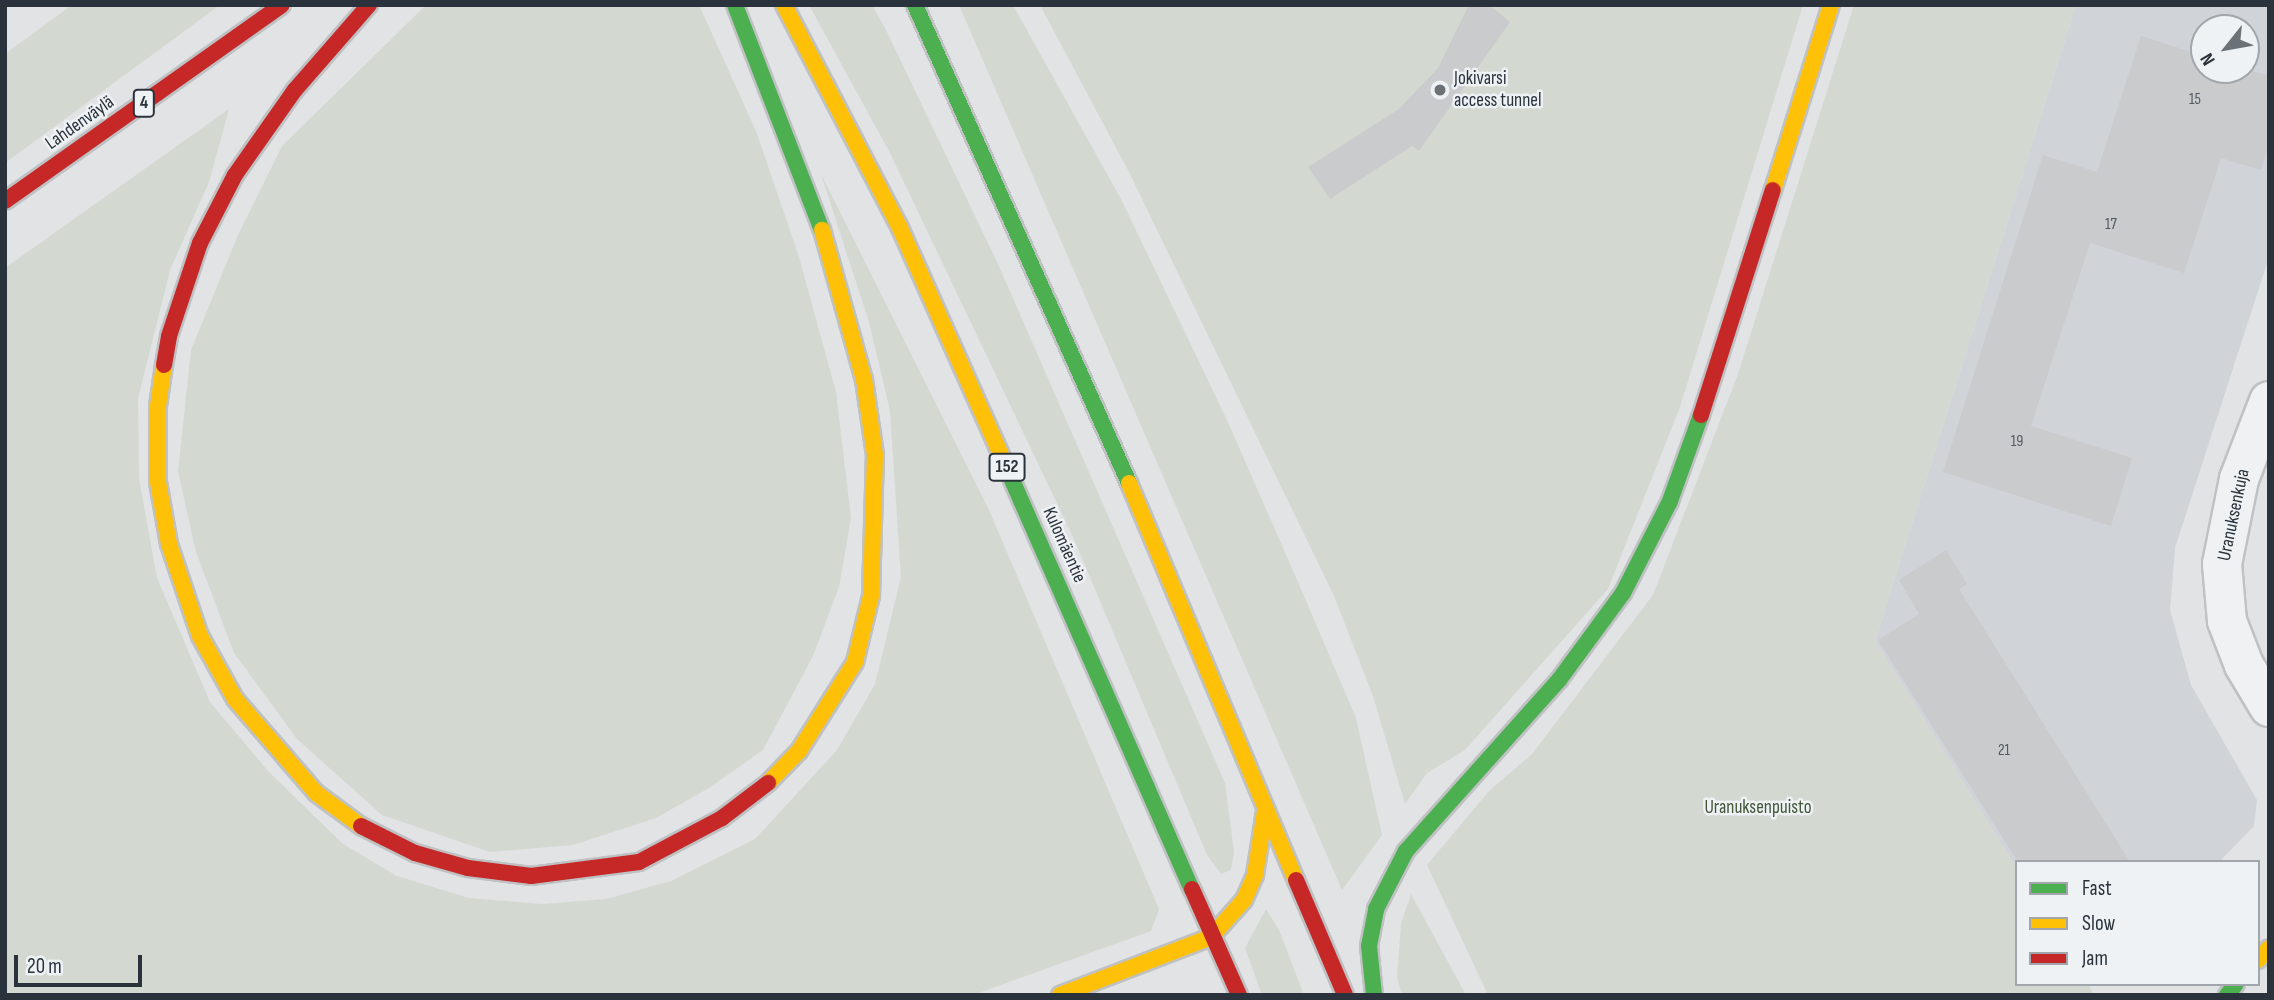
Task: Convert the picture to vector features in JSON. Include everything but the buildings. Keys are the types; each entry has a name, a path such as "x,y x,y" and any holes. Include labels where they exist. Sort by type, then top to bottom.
{"main road":[{"name":"Lahdenväylä","path":"5,201 282,5"},
{"path":"369,5 294,91 235,175 200,243 169,336 158,406 158,482 169,544 200,636 235,699 316,793 363,827 415,853 468,868 531,876 639,862 722,818 766,785 799,751 828,710 855,662 871,596 875,455 864,380 830,250 735,5"},
{"name":"Kulomäentie","path":"784,5 901,228 1211,937 1239,995"},
{"path":"915,5 1072,347 1265,811 1345,995"},
{"path":"1374,995 1369,946 1376,909 1406,851 1559,680 1623,593 1670,501 1719,363 1830,5"},
{"path":"1060,995 1211,937 1244,900 1255,875 1265,811"}],"street":[{"name":"Uranuksenkuja","path":"2269,401 2239,479 2222,564 2227,621 2244,665 2269,707"}],"shaded area":[{"path":"2076,5 2269,5 2269,257 2175,548 2170,610 2191,685 2257,800 2254,826 2221,860 2015,860 2015,866 1875,641"}],"green space":[{"path":"72,5 220,5 5,163 5,54"},
{"path":"426,5 699,5 756,131 799,257 836,392 851,518 839,587 813,656 763,750 709,788 656,818 573,845 490,852 382,815 297,739 234,653 196,552 178,472 191,350 238,235 282,146"},
{"path":"809,5 872,5 886,30 998,264 1225,783 1234,852 1231,870 1221,874 1207,855 1073,537 890,153"},
{"path":"959,5 1013,5 1122,201 1227,420 1298,582 1356,718 1382,835 1342,890"},
{"path":"1040,5 1803,5 1680,407 1608,589 1465,750 1427,773 1405,804 1373,696 1334,596 1129,172"},
{"name":"Uranuksenpuisto","path":"1854,5 2076,5 1875,641 2015,866 2015,986 2090,986 2093,995 1488,995 1427,865 1489,791 1532,754 1653,595 1738,374"},
{"path":"229,109 209,182 170,270 138,398 139,478 157,578 210,702 268,771 343,844 397,876 469,898 542,904 606,899 671,881 755,839 837,750 875,684 901,577 890,411 869,322 821,174 989,510 1159,909 1151,931 973,995 5,995 5,268"},
{"path":"1411,894 1466,995 1402,995 1397,978 1401,924"},
{"path":"1266,909 1279,930 1304,995 1262,995 1245,948"}],"traffic: fast":[{"path":"735,5 822,230"},
{"path":"915,5 1129,483"},
{"path":"1374,995 1369,946 1376,909 1406,851 1559,680 1623,593 1670,501 1701,415"},
{"path":"1005,464 1192,889"},
{"path":"2227,995 2234,986"}],"traffic: slow":[{"path":"784,5 900,228 1005,464"},
{"path":"1773,190 1831,5"},
{"path":"768,783 799,751 855,662 871,596 875,455 864,380 822,230"},
{"path":"164,365 158,406 158,482 169,544 200,636 235,699 316,793 361,826"},
{"path":"1129,483 1296,880"},
{"path":"1060,995 1211,937 1244,900 1255,875 1265,811"},
{"path":"2260,958 2269,948"}],"traffic: jam":[{"path":"5,201 282,5"},
{"path":"164,365 169,336 200,243 235,175 294,91 369,5"},
{"path":"1701,415 1773,190"},
{"path":"361,826 415,853 468,868 531,876 639,862 722,818 768,783"},
{"path":"1296,880 1345,995"},
{"path":"1192,889 1239,995"}],"place":[{"name":"Jokivarsi access tunnel","path":"1440,90"}]}
